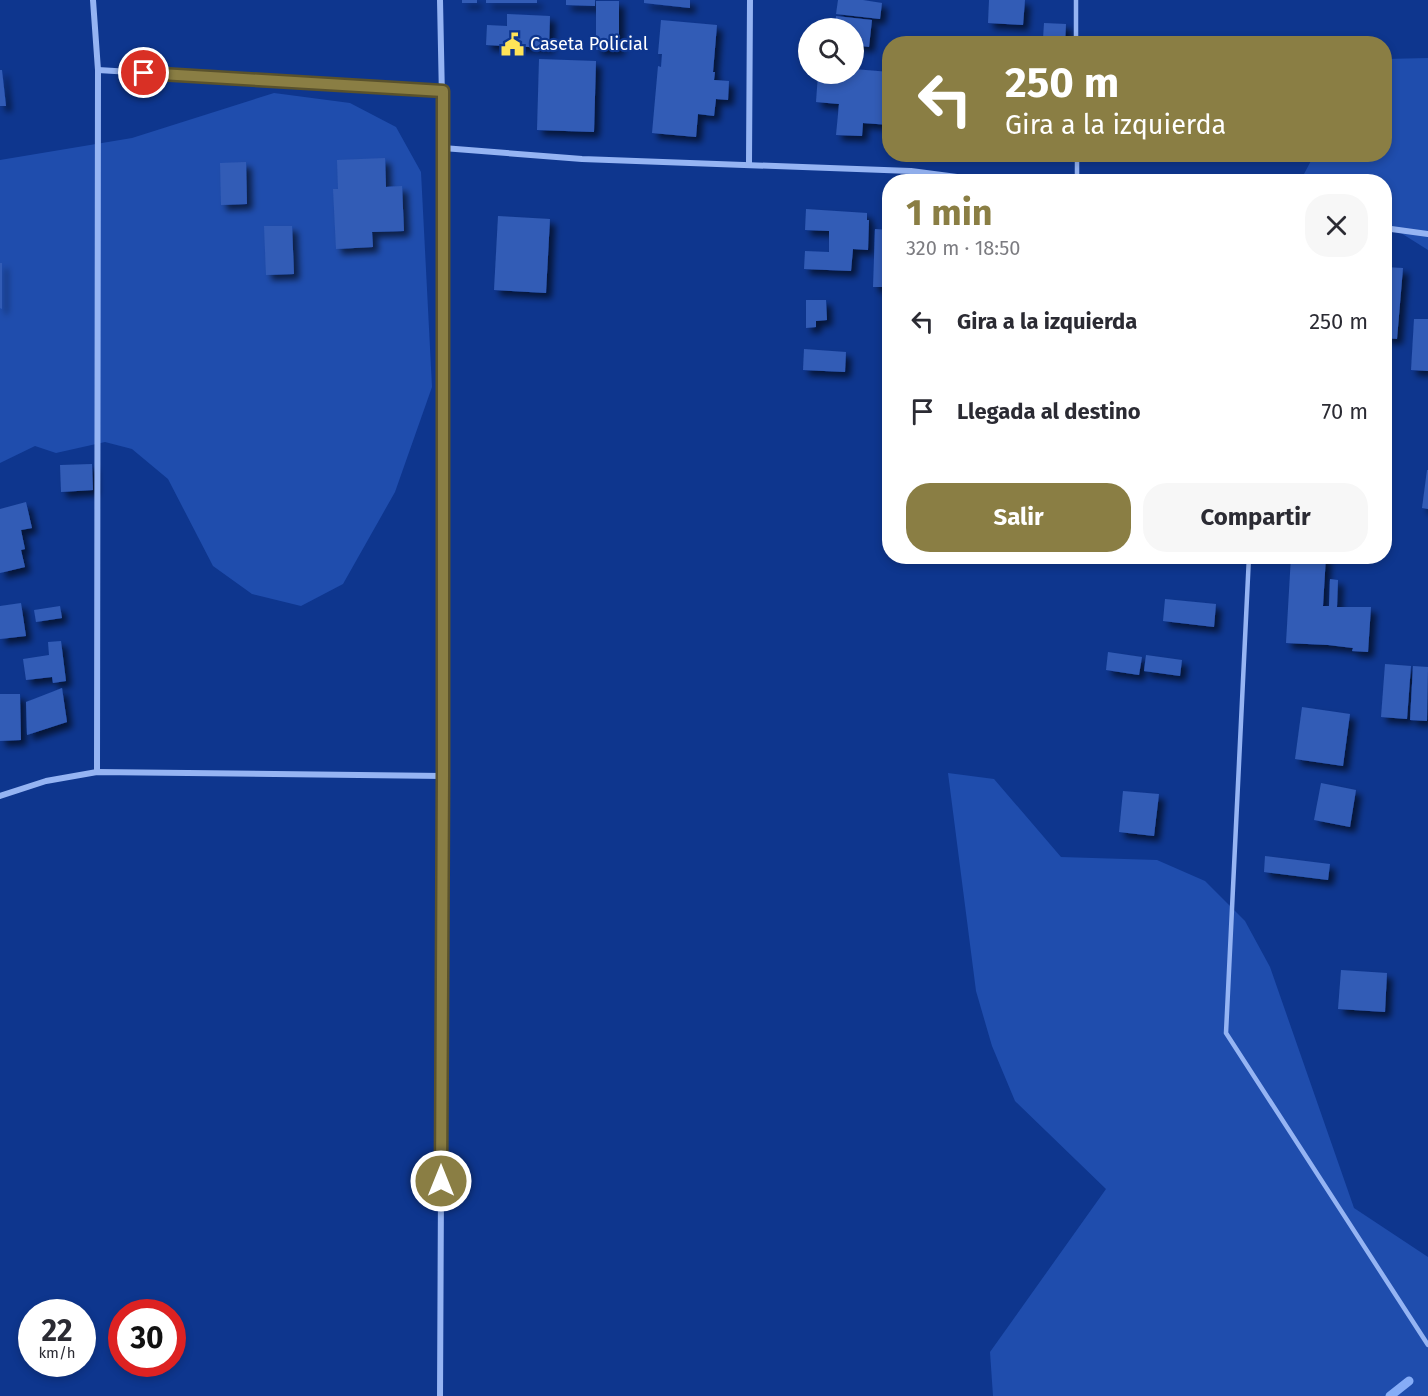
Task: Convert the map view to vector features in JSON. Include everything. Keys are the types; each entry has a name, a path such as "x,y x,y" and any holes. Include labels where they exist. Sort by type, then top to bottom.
{"street":[{"path":"93,0 98,70 97,772"},
{"path":"440,0 443,91 440,1396"},
{"path":"749,163 750,0"},
{"path":"98,70 443,91"},
{"path":"443,148 582,159 749,163 934,174"},
{"path":"1392,229 1428,234"},
{"path":"0,796 46,782 97,772 443,776"}],"lane":[{"path":"1076,0 1076,36"},
{"path":"1249,564 1226,1033 1428,1345"}],"shaded area":[{"path":"1428,58 1428,250 1392,227 1392,174 1304,174 1310,162 1392,162 1392,59"},
{"path":"274,93 350,103 396,127 421,172 432,387 395,492 343,584 301,606 252,594 213,566 168,479 132,449 105,442 56,453 35,446 0,463 0,160 132,138"},
{"path":"948,773 994,779 1061,857 1157,860 1205,881 1245,921 1270,967 1354,1208 1428,1257 1428,1396 993,1396 990,1352 1106,1189 1015,1101 992,1046 976,991"}],"building":[{"path":"462,0 477,0 477,3 462,3"},
{"path":"486,0 537,0 537,3 486,3"},
{"path":"566,0 595,0 595,6 566,5"},
{"path":"644,0 690,0 690,8 644,3"},
{"path":"838,0 882,3 880,19 836,14"},
{"path":"989,0 1025,0 1023,25 988,23"},
{"path":"596,1 619,1 619,50 596,50"},
{"path":"507,14 550,16 549,48 486,45 487,25 507,26"},
{"path":"864,19 872,20 869,47 864,46"},
{"path":"661,20 717,25 714,80 729,81 728,100 716,99 714,116 698,114 696,137 652,133 658,66 661,67 662,54 658,54"},
{"path":"1044,23 1066,24 1065,36 1043,36"},
{"path":"539,59 596,61 594,132 537,130"},
{"path":"0,70 2,70 6,106 0,106"},
{"path":"864,70 882,71 882,124 863,123 862,136 836,135 839,104 816,102 817,84 864,84"},
{"path":"385,158 386,187 402,186 404,231 372,232 373,247 336,249 333,189 338,189 337,160"},
{"path":"246,162 247,204 221,205 220,163"},
{"path":"806,209 867,213 867,220 869,220 868,250 853,249 851,271 804,269 805,251 829,252 829,231 805,230"},
{"path":"498,216 550,219 546,293 494,290"},
{"path":"264,226 292,226 294,274 266,275"},
{"path":"875,229 882,229 882,287 873,287"},
{"path":"0,263 2,263 2,309 0,308"},
{"path":"1392,267 1403,268 1397,339 1392,339"},
{"path":"806,300 826,300 827,320 816,321 816,327 806,328"},
{"path":"1414,319 1428,319 1428,371 1411,370"},
{"path":"804,349 846,352 845,372 803,370"},
{"path":"92,464 93,490 61,492 60,465"},
{"path":"1428,470 1428,509 1422,508"},
{"path":"26,502 32,528 21,530 25,549 21,550 25,567 0,573 0,509"},
{"path":"1291,564 1326,564 1323,606 1329,606 1330,579 1338,580 1337,607 1371,607 1368,652 1328,645 1286,643"},
{"path":"1165,599 1216,604 1214,627 1163,621"},
{"path":"21,603 26,636 0,639 0,606"},
{"path":"60,606 62,618 36,622 34,610"},
{"path":"61,641 66,681 53,683 52,677 26,680 23,659 49,655 48,642"},
{"path":"1108,652 1142,657 1139,675 1106,670"},
{"path":"1146,655 1182,660 1180,676 1144,671"},
{"path":"1385,664 1411,666 1407,719 1381,717"},
{"path":"1413,666 1428,667 1427,721 1410,720"},
{"path":"62,688 67,722 27,735 26,702"},
{"path":"0,694 20,694 21,740 0,741"},
{"path":"1302,707 1350,714 1343,766 1295,759"},
{"path":"1321,783 1356,790 1350,827 1314,820"},
{"path":"1123,791 1159,794 1154,836 1119,832"},
{"path":"1265,856 1330,864 1328,880 1264,872"},
{"path":"1341,970 1387,973 1385,1012 1338,1009"}],"waterway":[{"path":"1390,1396 1409,1381"}],"place":[{"name":"Caseta Policial","path":"512,44"}],"route":[{"path":"144,73 443,91 441,1181"}]}
